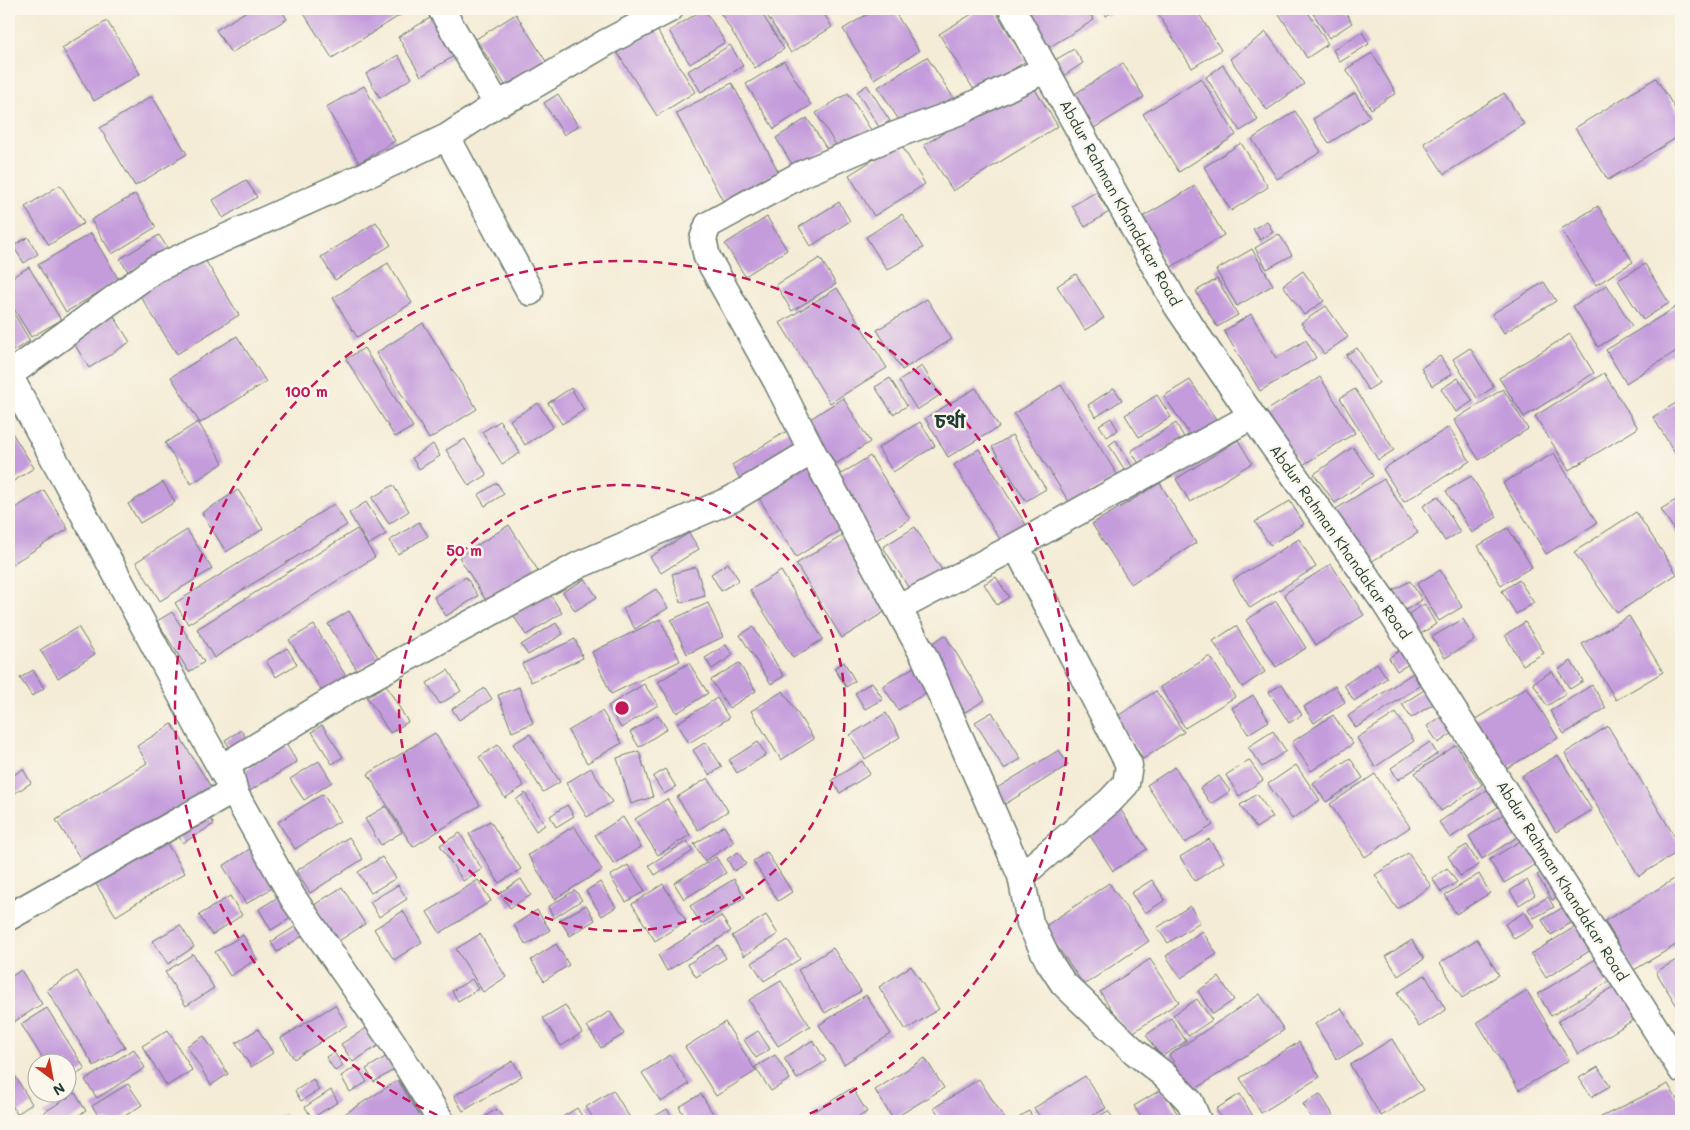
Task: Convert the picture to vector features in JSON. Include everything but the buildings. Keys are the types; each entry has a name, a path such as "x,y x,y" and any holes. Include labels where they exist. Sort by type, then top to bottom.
{"street":[{"path":"441,9 497,104"},
{"path":"440,1121 392,1043 294,898 9,375 155,269 447,137 497,104 519,94 606,42 670,9"},
{"name":"Abdur Rahman Khandakar Road","path":"1012,9 1177,306 1252,416 1385,603 1681,1069"},
{"path":"1046,69 958,112 890,137 802,174 708,225 703,238 707,257 777,382 812,451 924,656 1021,876 1030,922 1039,944 1062,983 1135,1052 1176,1087 1190,1102 1198,1121"},
{"path":"447,137 530,292"},
{"path":"898,608 1016,546 1252,416"},
{"path":"234,790 228,764 355,686 579,565 732,499 812,451"},
{"path":"1016,546 1129,765 1126,784 1110,801 1021,876"},
{"path":"9,917 234,790"}],"district":[{"name":"চর্থা","path":"950,421"}]}
